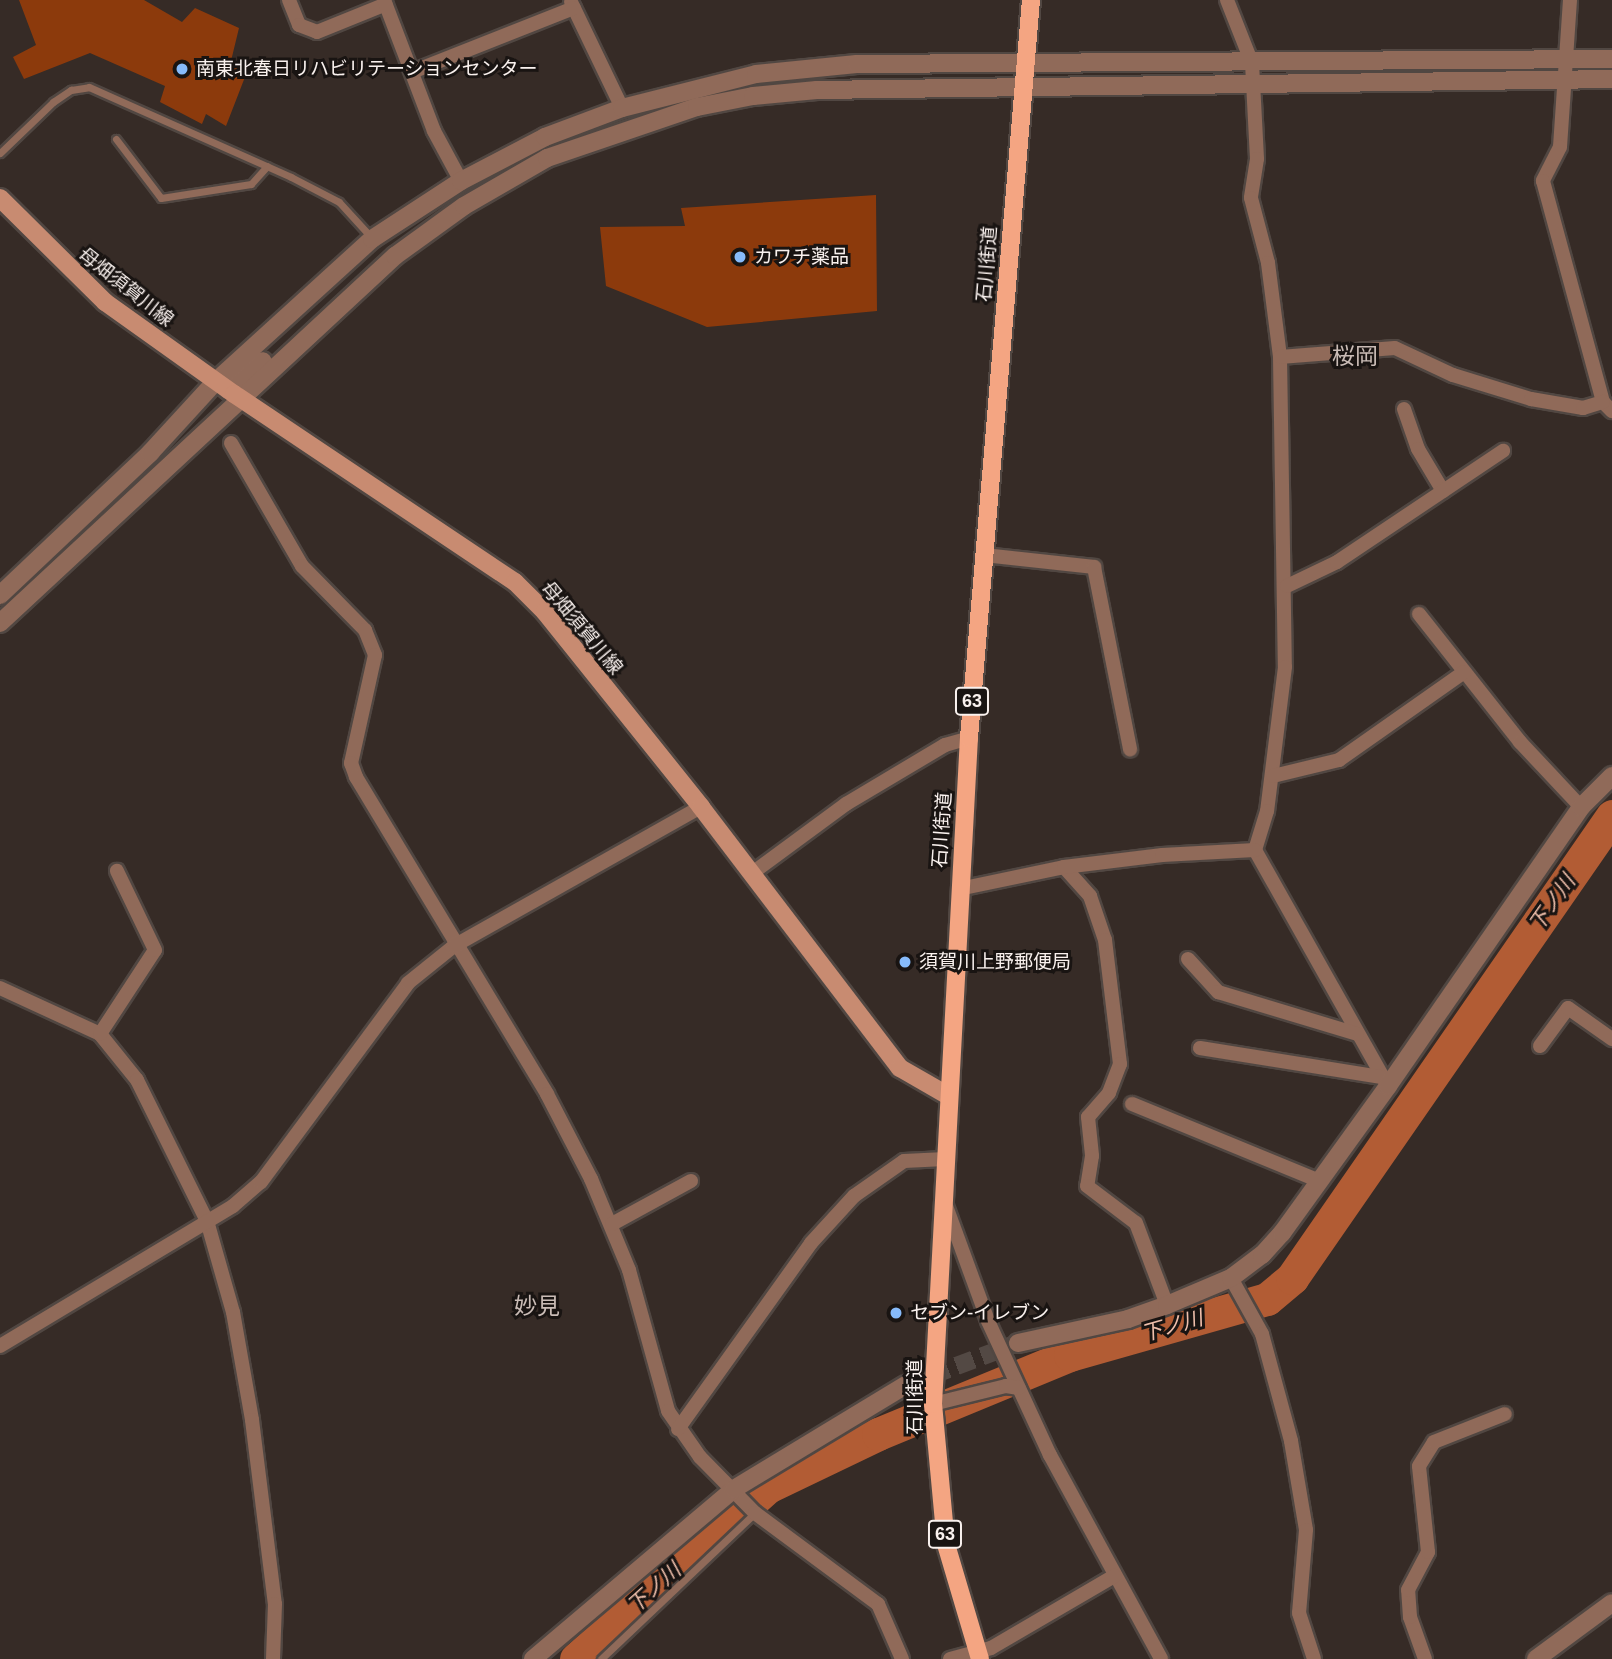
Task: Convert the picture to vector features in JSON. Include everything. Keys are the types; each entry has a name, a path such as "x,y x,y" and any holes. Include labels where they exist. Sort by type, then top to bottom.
{"main road":[{"name":"石川街道","path":"978,1655 946,1544 933,1404 946,1206 947,1095 969,738 1031,0"},
{"name":"母畑須賀川線","path":"0,198 105,302 230,391 515,582 545,612 701,807 900,1068 947,1095"}],"street":[{"path":"289,0 299,26 317,32 385,2 434,131 461,181"},
{"path":"1227,0 1252,63 1257,159 1251,198 1268,263 1280,357 1287,586 1283,700 1273,776 1255,850 1385,1082"},
{"path":"1280,357 1395,348 1453,375 1531,399 1583,408 1607,406 1543,181 1560,147 1570,0"},
{"path":"412,72 572,4 622,108"},
{"path":"0,623 230,391 372,239 461,181 545,137 622,108 756,74 857,64 1612,59"},
{"path":"0,594 150,453 230,391 277,348 318,323 395,256 464,206 547,158 697,107 817,90 1612,79"},
{"path":"1404,408 1418,449 1443,491"},
{"path":"231,443 302,566 365,630 375,655 351,763 454,946 547,1094 612,1224 668,1411 678,1429 755,1513 878,1604 902,1659"},
{"path":"1287,586 1337,562 1503,451"},
{"path":"984,555 1094,567 1130,749"},
{"path":"1419,614 1520,742 1581,807"},
{"path":"1273,776 1339,760 1464,672"},
{"path":"751,874 846,804 945,745 969,738"},
{"path":"1018,1343 1128,1319 1167,1305 1231,1278 1282,1233 1385,1082 1581,807 1612,776"},
{"path":"0,1346 207,1221 261,1182 408,983 454,946 701,807"},
{"path":"959,889 1064,867 1161,855 1255,850"},
{"path":"1064,867 1090,896 1105,940 1119,1064 1109,1093 1088,1117 1092,1156 1087,1186 1136,1223 1167,1305"},
{"path":"100,1034 155,950 117,871"},
{"path":"1188,959 1218,992 1357,1034"},
{"path":"0,988 100,1034 137,1080 207,1221 233,1312 252,1420 275,1604 273,1659"},
{"path":"1541,1046 1568,1008 1612,1039"},
{"path":"1200,1048 1385,1082"},
{"path":"1132,1104 1320,1181"},
{"path":"678,1429 811,1244 854,1196 904,1161 945,1159"},
{"path":"612,1224 691,1181"},
{"path":"946,1206 988,1321 1019,1388 1114,1576 1161,1659"},
{"path":"1231,1278 1262,1334 1291,1441 1306,1530 1299,1614 1314,1659"},
{"path":"533,1659 734,1489 906,1385"},
{"path":"933,1404 1006,1386 1019,1388"},
{"path":"1425,1659 1410,1617 1408,1590 1429,1552 1419,1466 1434,1442 1505,1414"},
{"path":"950,1659 978,1655 1114,1576"},
{"path":"1536,1659 1612,1603"}],"lane":[{"path":"0,153 53,102 71,90 89,88 267,166 339,202 372,239"},
{"path":"116,139 162,198 251,184 267,166"},
{"path":"601,1659 755,1513"}],"building":[{"name":"南東北春日リハビリテーションセンター","path":"19,0 144,0 182,22 195,8 239,28 231,61 245,77 226,126 206,114 202,124 160,102 165,86 90,53 24,79 13,57 36,45"},
{"name":"カワチ薬品","path":"876,195 877,311 707,327 606,286 600,227 685,226 681,208"}],"waterway":[{"name":"下ノ川","path":"576,1659 768,1487 878,1434 1070,1355 1267,1299 1292,1278 1612,816"}],"tunnel":[{"path":"906,1385 1018,1343"}],"place":[{"name":"南東北春日リハビリテーションセンター","path":"182,69"},
{"name":"カワチ薬品","path":"740,257"},
{"name":"須賀川上野郵便局","path":"905,962"},
{"name":"セブン-イレブン","path":"896,1313"}],"district":[{"name":"桜岡","path":"1355,356"},
{"name":"妙見","path":"537,1306"}]}
